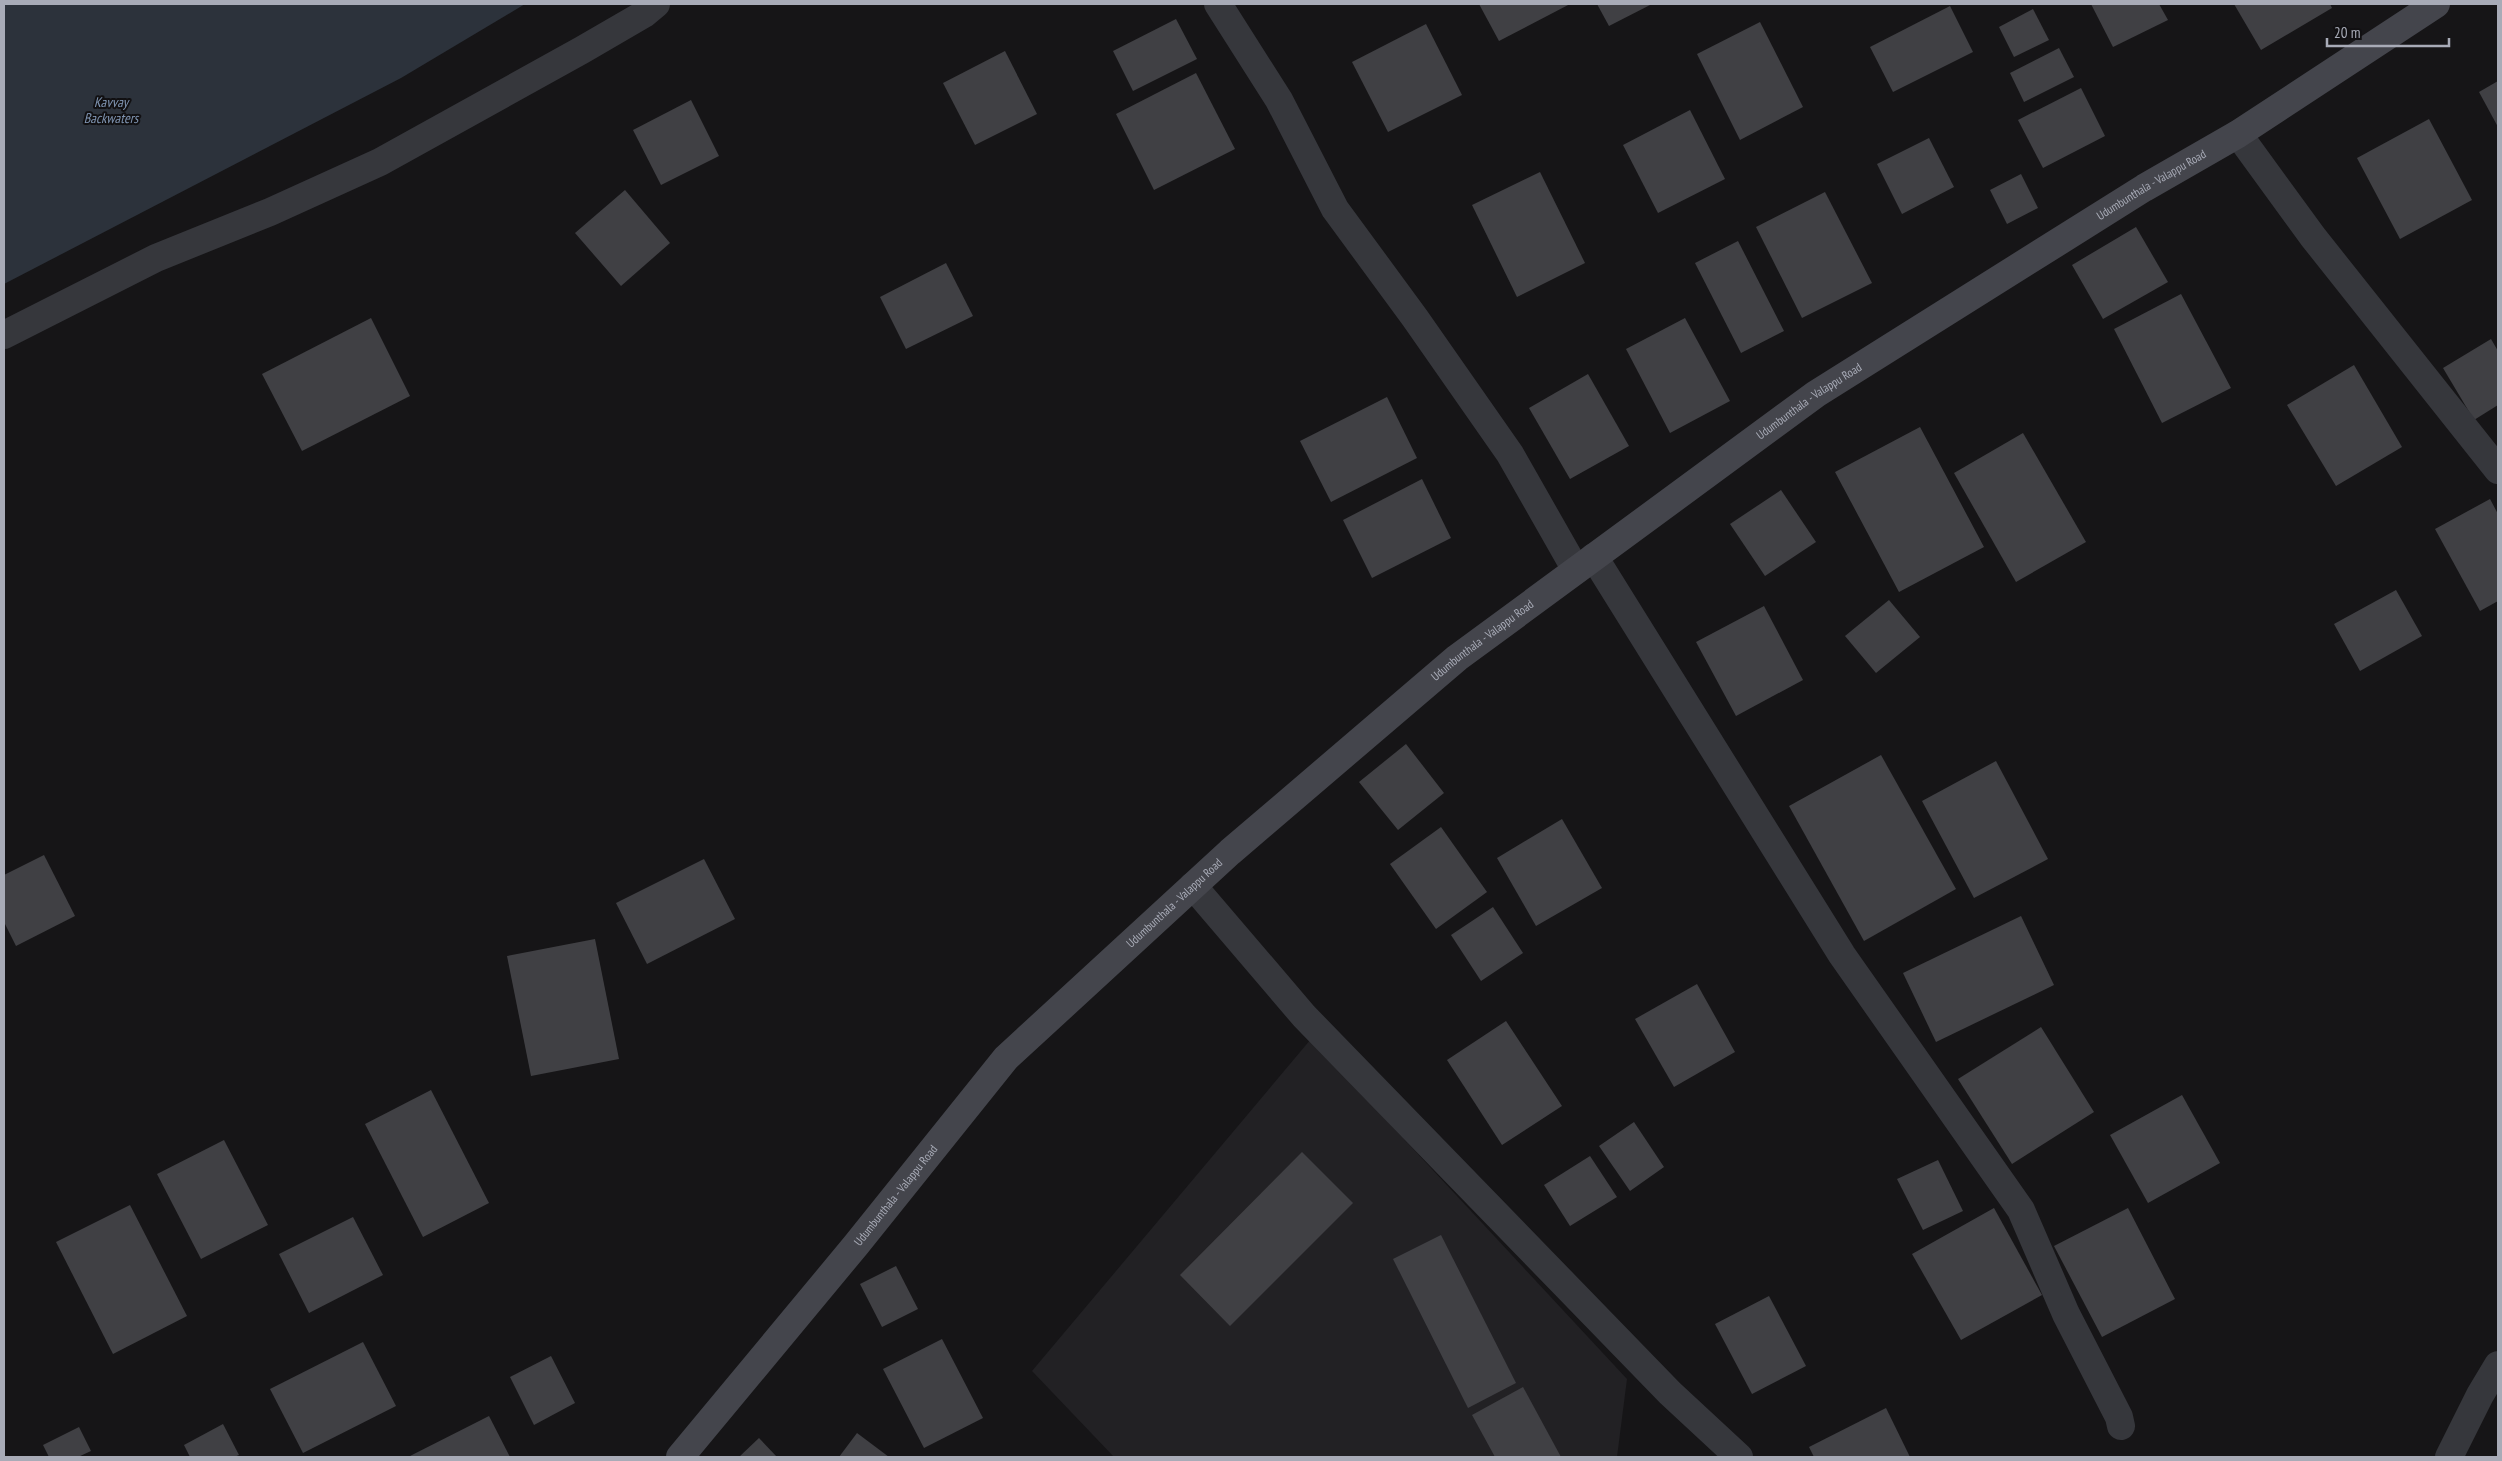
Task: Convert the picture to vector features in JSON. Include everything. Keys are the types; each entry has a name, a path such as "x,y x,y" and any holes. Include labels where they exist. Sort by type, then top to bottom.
{"main road":[{"name":"Udumbunthala - Valappu Road","path":"680,1457 856,1245 1006,1058 1193,886 1457,658 1816,394 2144,188 2238,134 2436,4"}],"street":[{"path":"4,335 156,258 270,212 380,162 582,50 644,14 656,4"},
{"path":"1218,4 1279,100 1335,209 1416,318 1510,454 1585,564 1842,955 2021,1210 2066,1314 2119,1417 2121,1426"},
{"path":"2238,134 2313,237 2498,470"},
{"path":"1193,886 1304,1016 1670,1393 1739,1457"},
{"path":"2449,1457 2480,1394 2498,1365"}],"shaded area":[{"path":"1311,1039 1627,1379 1617,1457 1114,1457 1032,1371"}],"water":[{"name":"Kavvay Backwaters","path":"4,4 525,4 401,78 4,284"}],"building":[{"path":"1479,4 1570,4 1499,41"},
{"path":"1597,4 1652,4 1609,26"},
{"path":"2091,4 2159,4 2168,20 2113,47"},
{"path":"2234,4 2330,4 2332,8 2261,50"},
{"path":"1950,6 1973,52 1893,92 1870,47"},
{"path":"2033,9 2049,40 2014,57 1999,27"},
{"path":"1176,19 1197,59 1133,91 1113,51"},
{"path":"1760,22 1803,107 1740,140 1697,54"},
{"path":"1426,24 1462,95 1388,132 1352,62"},
{"path":"2059,48 2074,77 2024,102 2010,73"},
{"path":"1005,51 1037,114 975,145 943,83"},
{"path":"1196,73 1235,149 1154,190 1116,114"},
{"path":"2498,81 2498,127 2479,92"},
{"path":"2081,88 2105,136 2043,168 2018,120"},
{"path":"691,100 719,156 661,185 633,130"},
{"path":"1690,110 1725,179 1658,213 1623,145"},
{"path":"2429,119 2472,200 2400,239 2357,158"},
{"path":"1929,138 1954,187 1902,214 1877,164"},
{"path":"1540,172 1585,263 1517,297 1472,205"},
{"path":"2021,174 2038,208 2007,224 1990,190"},
{"path":"625,190 670,243 621,286 575,233"},
{"path":"1825,192 1872,283 1802,318 1756,227"},
{"path":"2136,227 2168,282 2103,319 2072,265"},
{"path":"1738,241 1784,331 1741,353 1695,263"},
{"path":"946,263 973,316 906,349 880,297"},
{"path":"2181,294 2231,388 2162,423 2114,329"},
{"path":"371,318 410,396 302,451 262,374"},
{"path":"1685,318 1730,401 1670,433 1626,349"},
{"path":"2491,339 2498,351 2498,405 2474,420 2443,368"},
{"path":"2354,365 2402,447 2336,486 2287,405"},
{"path":"1588,374 1629,446 1570,479 1529,408"},
{"path":"1387,397 1417,458 1331,502 1300,441"},
{"path":"1920,427 1984,547 1899,592 1835,472"},
{"path":"2023,433 2086,542 2016,582 1954,473"},
{"path":"1422,479 1451,538 1372,578 1343,520"},
{"path":"1781,490 1816,542 1765,576 1730,524"},
{"path":"2490,499 2498,514 2498,601 2480,611 2435,529"},
{"path":"2396,590 2422,636 2360,671 2334,624"},
{"path":"1889,600 1920,637 1876,673 1845,636"},
{"path":"1764,606 1803,680 1736,716 1696,642"},
{"path":"1406,744 1444,793 1398,830 1359,782"},
{"path":"1881,755 1956,889 1864,941 1789,806"},
{"path":"1996,761 2048,859 1974,898 1922,801"},
{"path":"1562,819 1602,888 1536,926 1497,858"},
{"path":"1441,827 1487,892 1436,929 1390,864"},
{"path":"44,855 75,916 16,946 4,922 4,875"},
{"path":"704,859 735,919 647,964 616,903"},
{"path":"1493,907 1523,953 1481,981 1451,935"},
{"path":"2021,916 2054,985 1936,1042 1903,973"},
{"path":"595,939 619,1059 531,1076 507,956"},
{"path":"1697,984 1735,1052 1674,1087 1635,1019"},
{"path":"1506,1021 1562,1106 1502,1145 1447,1060"},
{"path":"2041,1027 2094,1112 2012,1164 1958,1079"},
{"path":"431,1090 489,1203 423,1237 365,1124"},
{"path":"2182,1095 2220,1163 2148,1203 2110,1135"},
{"path":"1634,1122 1664,1167 1630,1191 1599,1146"},
{"path":"224,1140 268,1225 201,1259 157,1174"},
{"path":"1302,1152 1353,1203 1230,1326 1180,1275"},
{"path":"1590,1156 1617,1197 1570,1226 1544,1185"},
{"path":"1938,1160 1963,1211 1923,1230 1897,1179"},
{"path":"130,1205 187,1316 113,1354 56,1242"},
{"path":"1994,1208 2042,1295 1961,1340 1912,1254"},
{"path":"2128,1208 2175,1299 2102,1337 2054,1246"},
{"path":"353,1217 383,1275 309,1313 279,1254"},
{"path":"1441,1235 1516,1383 1468,1408 1393,1259"},
{"path":"896,1266 918,1309 882,1327 860,1284"},
{"path":"1769,1296 1806,1366 1752,1394 1715,1324"},
{"path":"942,1339 983,1418 924,1448 883,1369"},
{"path":"363,1342 396,1406 303,1453 270,1389"},
{"path":"551,1356 575,1403 534,1425 510,1377"},
{"path":"1523,1387 1561,1457 1495,1457 1472,1415"},
{"path":"1886,1408 1910,1457 1814,1457 1809,1447"},
{"path":"489,1416 510,1457 408,1457"},
{"path":"223,1424 239,1455 234,1457 190,1457 184,1445"},
{"path":"79,1427 91,1451 78,1457 49,1457 43,1445"},
{"path":"857,1433 889,1457 839,1457"},
{"path":"759,1438 777,1457 739,1457"}]}
